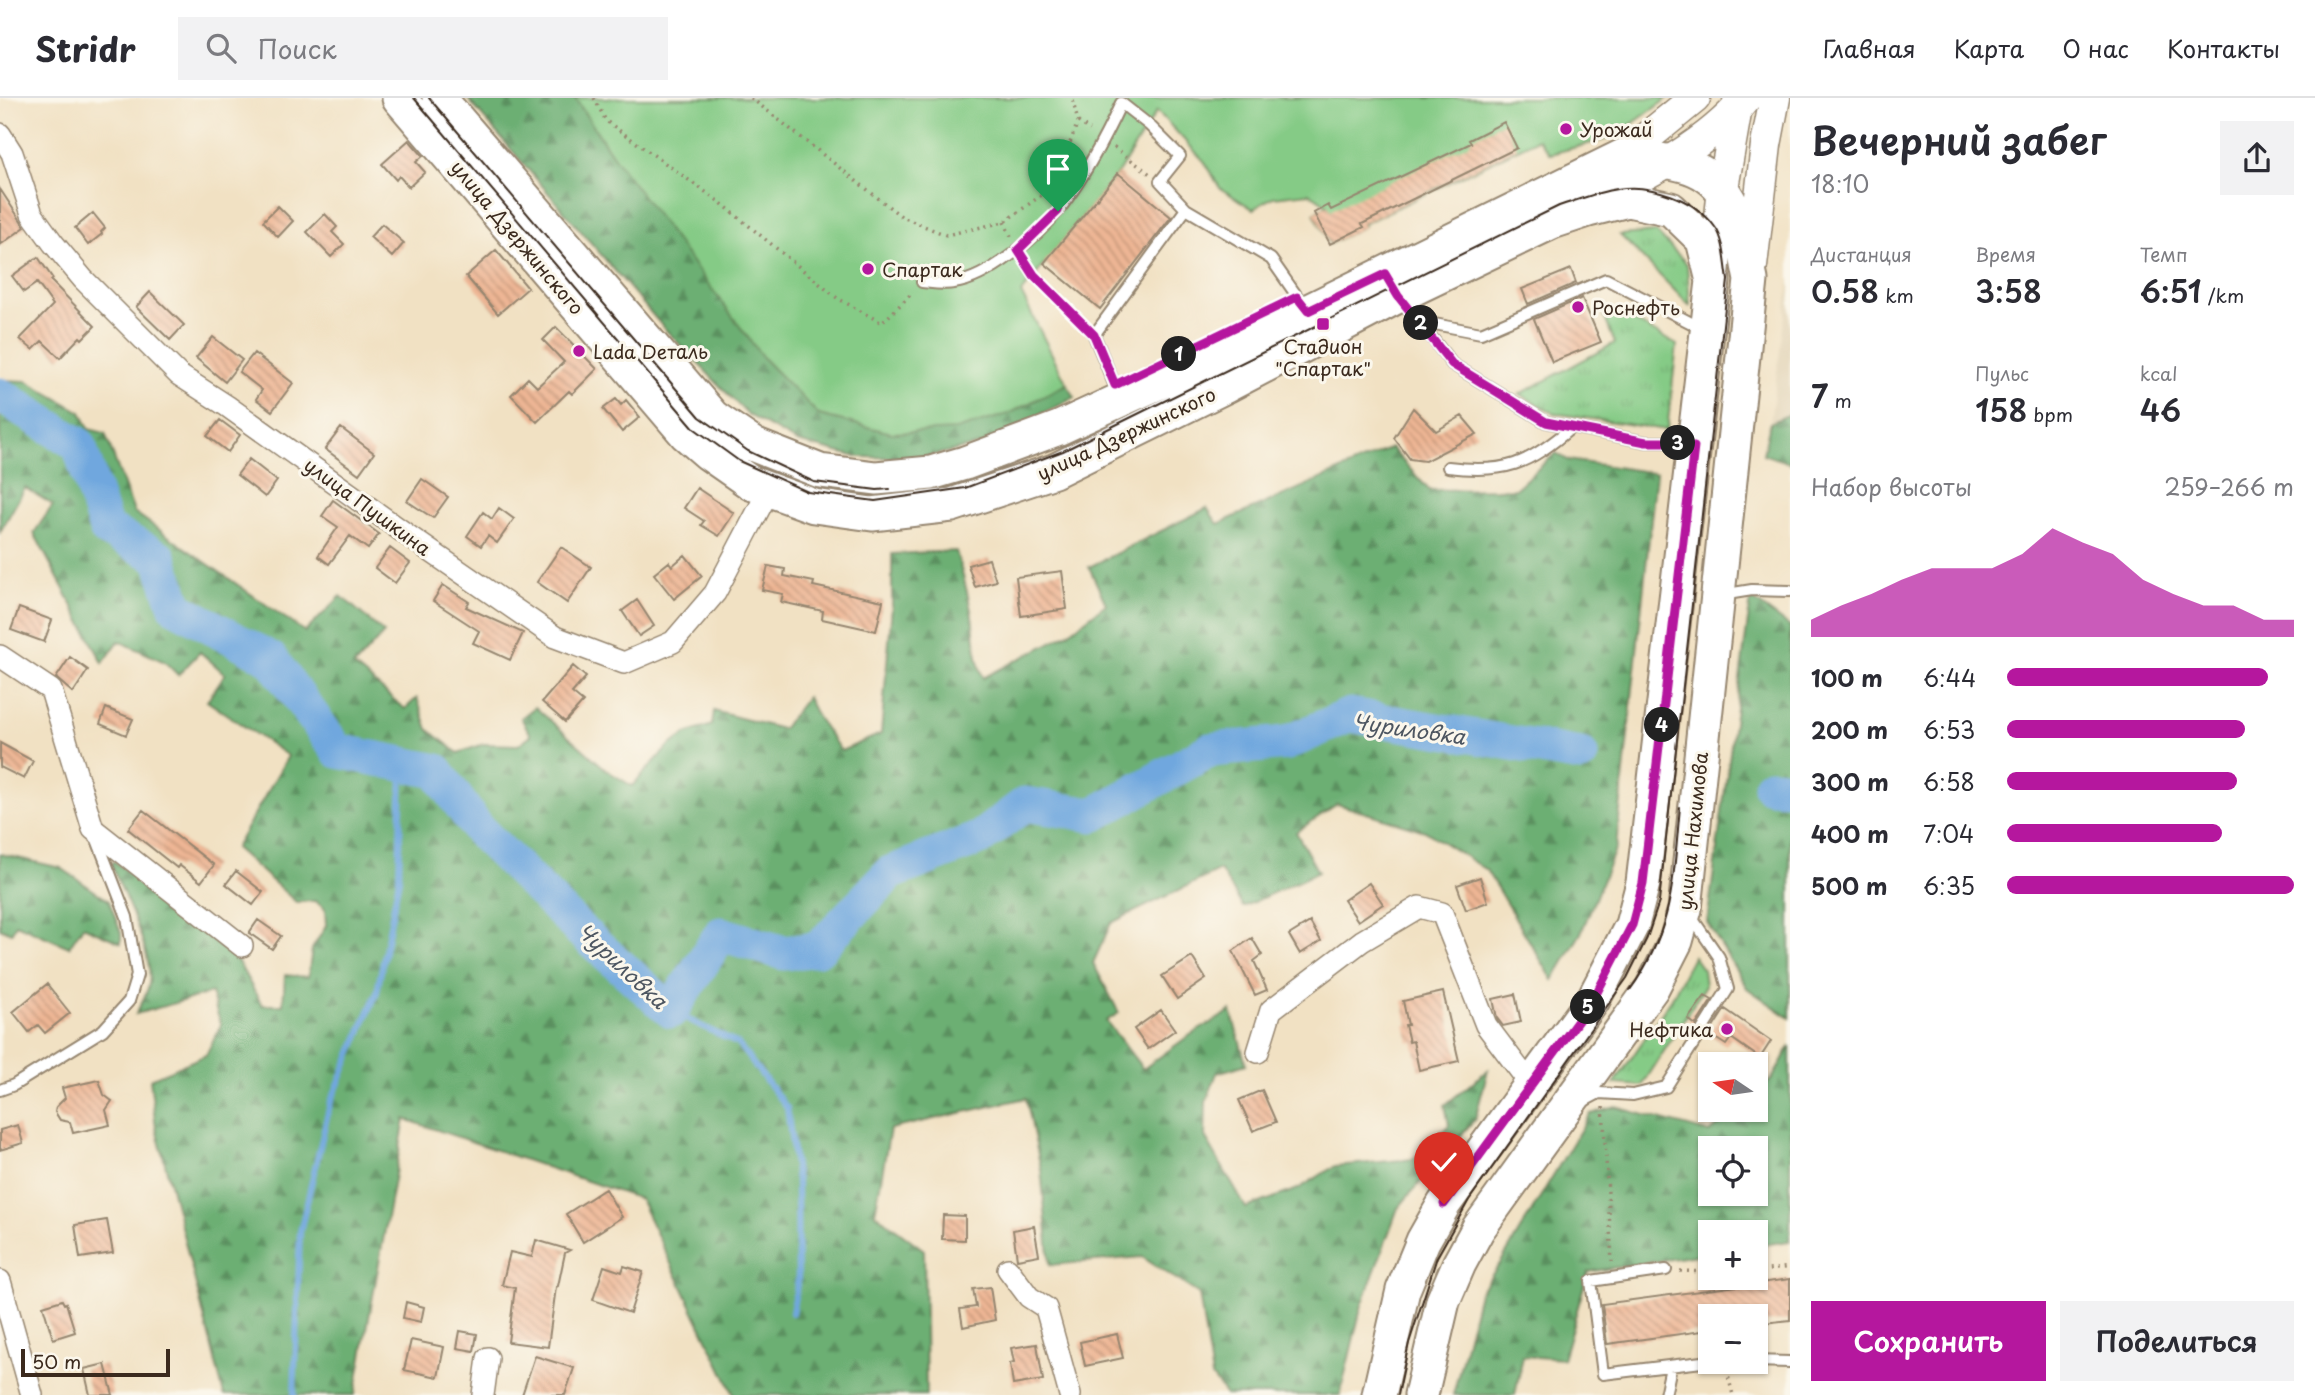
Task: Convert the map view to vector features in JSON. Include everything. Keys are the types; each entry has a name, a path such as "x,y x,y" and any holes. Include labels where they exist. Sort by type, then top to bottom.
{"main road":[{"name":"улица Дзержинского","path":"399,98 686,434 751,483 814,506 872,514 952,505 1054,471 1226,386 1397,292 1625,155 1695,98"},
{"name":"улица Дзержинского","path":"439,98 713,417 754,445 820,471 876,478 931,473 965,463 1059,428 1308,311 1397,292 1552,222 1670,162 1740,102"},
{"name":"улица Нахимова","path":"1421,1395 1443,1301 1478,1229 1652,988 1675,941 1685,909 1751,280 1766,145 1775,98"},
{"path":"1379,1395 1403,1290 1423,1241 1444,1204 1593,1000 1632,925 1641,894 1723,188 1740,102"},
{"path":"1625,155 1695,169 1723,188"},
{"name":"улица Нахимова","path":"1723,188 1738,219 1751,280"},
{"path":"1552,222 1628,200 1671,209 1703,240 1713,281"}],"street":[{"name":"улица Пушкина","path":"0,134 12,153 32,214 53,243 83,279 179,375 555,637 624,663 673,642 715,593 769,489"},
{"path":"0,656 51,690 93,829 242,946"},
{"path":"1258,1052 1270,1010 1362,941 1419,906 1442,912 1486,1025 1531,1085"},
{"path":"1008,1269 1029,1297 1046,1308 1070,1395"},
{"path":"0,1281 32,1395"},
{"path":"482,1395 488,1358"}],"lane":[{"path":"922,282 955,283 987,271 1018,250 1058,211 1104,140 1121,103 1149,125 1180,156 1160,181 1186,209 1271,259 1308,311"},
{"path":"1121,400 1094,335 1186,209"},
{"path":"1397,292 1481,333 1606,279 1707,331"},
{"path":"1397,292 1452,364 1546,422 1646,442 1675,442 1694,447"},
{"path":"1448,467 1504,469 1549,447 1572,427"},
{"path":"1718,595 1752,590 1790,591"},
{"path":"0,1090 14,1085 103,1030 129,1001 137,975 127,917 93,829"},
{"path":"1558,1117 1599,1093 1633,1095 1666,1087 1728,989 1719,957 1685,909"},
{"path":"1666,1270 1591,1281 1603,1374 1698,1363"},
{"path":"1768,1361 1790,1362"},
{"path":"1665,1395 1671,1367"}],"path":[{"path":"594,98 606,121 721,203 837,298 882,323 922,282"},
{"path":"751,98 902,217 946,235 1004,222 1046,192 1063,160 1078,122 1072,98"},
{"path":"1078,122 1160,181"},
{"path":"1018,250 1034,275 1094,335"},
{"path":"1604,1107 1613,1278"},
{"path":"1768,1270 1790,1267"},
{"path":"1666,1270 1698,1271"},
{"path":"1728,1374 1732,1395"}],"shaded area":[{"path":"1790,278 1790,414 1770,423"}],"green space":[{"path":"467,98 575,98 613,156 1008,414 1067,384 1075,397 984,444 920,458 857,457 797,442 747,414 663,327"},
{"name":"Спартак","path":"575,98 1668,98 1614,137 1550,154 1538,139 1363,224 1364,226 1330,244 1314,213 1327,205 1309,193 1273,197 1253,209 1220,188 1204,161 1157,111 1118,173 1021,293 1067,384 1008,414 956,430 892,433 819,415 764,359 613,156"},
{"path":"1656,232 1687,264 1690,306 1620,235"},
{"path":"1623,315 1677,345 1667,430 1553,413 1520,394 1615,343 1604,316"},
{"path":"0,380 27,381 81,412 89,429 105,433 134,512 305,632 341,596 384,633 354,666 405,709 417,698 428,729 458,753 484,744 518,745 531,735 521,718 535,707 608,771 632,786 669,746 686,734 712,725 714,711 782,729 807,697 817,717 841,751 881,734 892,606 892,554 956,551 970,605 977,657 983,678 1067,634 1106,604 1089,567 1207,508 1218,524 1391,448 1429,490 1515,489 1556,453 1568,460 1656,473 1616,847 1581,933 1553,980 1486,870 1425,831 1337,804 1296,832 1318,872 1243,907 1220,870 1111,923 1093,963 1119,1013 1106,1021 1143,1069 1187,1037 1231,1011 1246,1064 1217,1073 1206,1102 1205,1137 1246,1208 1298,1189 1335,1166 1414,1159 1449,1125 1445,1105 1488,1070 1475,1119 1398,1208 1361,1308 1340,1395 1226,1395 1212,1377 1199,1294 1142,1257 1050,1265 1041,1169 1026,1098 890,1129 875,1213 924,1250 926,1395 734,1395 640,1199 405,1119 355,1395 224,1395 156,1128 150,1079 206,1055 221,1025 211,993 136,1014 149,984 150,972 143,941 111,864 114,861 238,962 262,1005 283,1005 285,975 308,977 312,949 326,926 325,909 315,901 296,902 235,848 288,756 207,701 225,674 200,652 178,675 165,662 119,641 103,663 34,533 53,505 25,488 0,532"},
{"path":"1790,414 1790,463 1763,454 1770,423"},
{"path":"1751,598 1790,627 1790,1018 1747,988 1707,922"},
{"path":"0,854 61,868 109,901 121,933 121,943 83,926 69,947 16,924 11,933 0,928"},
{"path":"1693,956 1703,970 1705,986 1642,1086 1614,1084 1672,998"},
{"path":"1790,1046 1790,1241 1768,1244 1768,1220 1698,1220 1698,1255 1588,1272 1563,1359 1523,1356 1515,1395 1453,1395 1479,1293 1501,1262 1590,1114 1616,1107 1710,1133 1723,1122 1768,1122 1768,1083"}],"building":[{"path":"1504,122 1517,148 1362,224 1364,227 1330,244 1314,213 1328,205 1331,210 1471,143 1469,140"},
{"path":"409,140 423,156 416,162 425,172 409,187 399,176 396,180 382,164"},
{"path":"1118,173 1171,217 1100,309 1044,263"},
{"path":"0,189 25,227 0,245"},
{"path":"278,206 293,221 278,237 263,221"},
{"path":"93,213 105,228 102,234 88,245 75,228"},
{"path":"325,214 337,227 332,232 344,244 331,257 307,232"},
{"path":"382,224 404,243 392,257 370,237"},
{"path":"496,250 528,288 498,314 466,276"},
{"path":"38,257 53,279 51,281 95,326 60,358 42,341 33,350 20,339 53,305 37,283 24,292 12,276"},
{"path":"1571,269 1576,283 1528,304 1522,289"},
{"path":"150,292 184,325 170,340 136,307"},
{"path":"1582,298 1601,342 1552,362 1534,319"},
{"path":"556,327 597,369 572,394 569,391 537,422 511,395 528,378 537,387 564,362 543,340"},
{"path":"213,337 242,360 225,382 196,358"},
{"path":"254,353 293,383 272,411 256,399 262,390 239,372"},
{"path":"616,399 621,405 626,400 640,417 622,432 603,409"},
{"path":"1413,408 1436,431 1462,416 1477,434 1425,461 1410,459 1394,438"},
{"path":"220,420 240,435 228,452 207,436"},
{"path":"341,428 374,453 359,474 325,449"},
{"path":"249,459 277,481 265,497 237,475"},
{"path":"422,479 448,497 433,518 407,501"},
{"path":"697,488 734,513 719,536 701,525 704,521 684,508"},
{"path":"333,500 379,534 368,549 350,536 329,564 318,556 338,527 322,516"},
{"path":"499,508 514,519 497,543 488,536 481,546 467,536 483,512 492,519"},
{"path":"561,547 591,567 567,603 537,582"},
{"path":"390,548 410,563 395,583 375,568"},
{"path":"685,555 702,576 674,599 654,574 669,562 672,566"},
{"path":"989,559 996,581 975,587 968,565"},
{"path":"768,566 785,569 784,576 814,582 813,586 883,601 876,631 822,619 823,611 781,602 783,594 762,590"},
{"path":"1062,571 1067,609 1021,616 1016,577"},
{"path":"443,585 469,602 466,607 523,633 510,660 473,643 479,631 433,601"},
{"path":"637,600 654,626 639,636 622,611"},
{"path":"19,608 52,620 44,642 11,630"},
{"path":"70,657 88,670 73,693 56,678"},
{"path":"573,666 586,677 572,693 583,702 565,722 542,702"},
{"path":"106,708 133,719 126,735 100,724"},
{"path":"0,743 33,761 24,779 0,767"},
{"path":"143,810 214,865 201,882 179,865 177,868 128,829"},
{"path":"236,871 263,892 253,905 226,884"},
{"path":"1480,877 1488,902 1466,910 1457,885"},
{"path":"1369,883 1383,904 1358,921 1344,900"},
{"path":"258,920 281,936 272,949 249,933"},
{"path":"1310,922 1321,941 1300,954 1289,935"},
{"path":"1252,938 1262,955 1254,961 1267,990 1255,995 1233,951"},
{"path":"1192,957 1206,979 1177,999 1162,976"},
{"path":"47,984 70,1013 45,1033 38,1025 29,1032 13,1012"},
{"path":"1443,992 1459,1061 1419,1070 1413,1041 1409,1042 1405,1025 1408,1025 1403,1001"},
{"path":"1515,994 1521,1022 1503,1026 1497,1018 1493,999"},
{"path":"1705,996 1712,1000 1696,1025 1688,1019"},
{"name":"Нефтика","path":"1725,1009 1771,1041 1764,1052 1751,1052 1731,1038 1726,1045 1709,1034"},
{"path":"1161,1010 1175,1030 1148,1049 1134,1029"},
{"path":"99,1080 104,1095 112,1101 106,1110 110,1125 73,1133 70,1122 60,1120 55,1112 65,1098 62,1088"},
{"path":"1262,1090 1276,1122 1253,1131 1239,1100"},
{"path":"18,1125 23,1143 0,1150 0,1130"},
{"path":"605,1189 622,1217 583,1242 566,1214"},
{"path":"943,1215 965,1216 965,1240 942,1239"},
{"path":"107,1220 113,1253 80,1258 75,1225"},
{"path":"1034,1226 1039,1255 1017,1259 1013,1230"},
{"path":"536,1240 570,1250 565,1253 556,1287 548,1347 508,1342 515,1288 502,1285 510,1252 532,1257"},
{"path":"604,1266 622,1272 624,1266 643,1272 630,1313 593,1300"},
{"path":"1790,1279 1790,1320 1768,1323 1768,1304 1698,1304 1698,1332 1607,1344 1602,1304 1707,1290 1768,1290 1768,1282"},
{"path":"990,1287 995,1320 963,1327 960,1309 976,1307 973,1289"},
{"path":"62,1300 66,1303 75,1332 53,1339 43,1306"},
{"path":"406,1302 424,1307 421,1322 403,1318"},
{"path":"460,1331 477,1334 474,1351 457,1348"},
{"path":"1117,1334 1123,1358 1085,1366 1080,1342"},
{"path":"411,1340 444,1347 438,1377 404,1370"},
{"path":"1037,1344 1043,1380 1013,1385 1010,1363 1014,1362 1011,1348"},
{"path":"535,1356 574,1368 565,1395 522,1395"},
{"path":"105,1364 113,1395 90,1395 84,1369"}],"waterway":[{"name":"Чуриловка","path":"0,395 79,445 106,529 159,557 176,607 271,659 338,751 437,771 478,829 582,932 671,1011 721,934 784,953 818,949 890,873 980,838 1025,804 1093,815 1210,750 1287,743 1350,715 1581,755"},
{"path":"294,1395 300,1232 330,1104 377,992 399,879 402,764"},
{"name":"Чуриловка","path":"1770,786 1790,787"},
{"path":"671,1011 738,1044 787,1108 797,1181 798,1279 792,1313"}],"tram line":[{"path":"414,98 695,429 739,461 808,492 875,501 965,488 1063,451 1559,206 1588,196 1630,188 1657,191 1696,208 1715,227 1723,245 1728,280 1659,902 1647,938 1627,978 1469,1200 1437,1257 1409,1343 1398,1395"},
{"path":"429,98 700,417 748,451 814,482 877,490 890,489"},
{"path":"1630,990 1655,946 1669,903 1680,807"}],"place":[{"name":"Урожай","path":"1566,129"},
{"name":"Спартак","path":"868,269"},
{"name":"Роснефть","path":"1578,307"},
{"name":"Стадион \"Спартак\"","path":"1323,324"},
{"name":"Lada Dеталь","path":"579,351"},
{"name":"Нефтика","path":"1727,1029"}],"route":[{"path":"1058,211 1018,250 1034,275 1094,335 1115,385 1297,297 1308,311 1385,274 1398,296 1452,364 1546,422 1646,442 1675,442 1694,447 1643,883 1632,925 1593,1000 1444,1204"}]}
